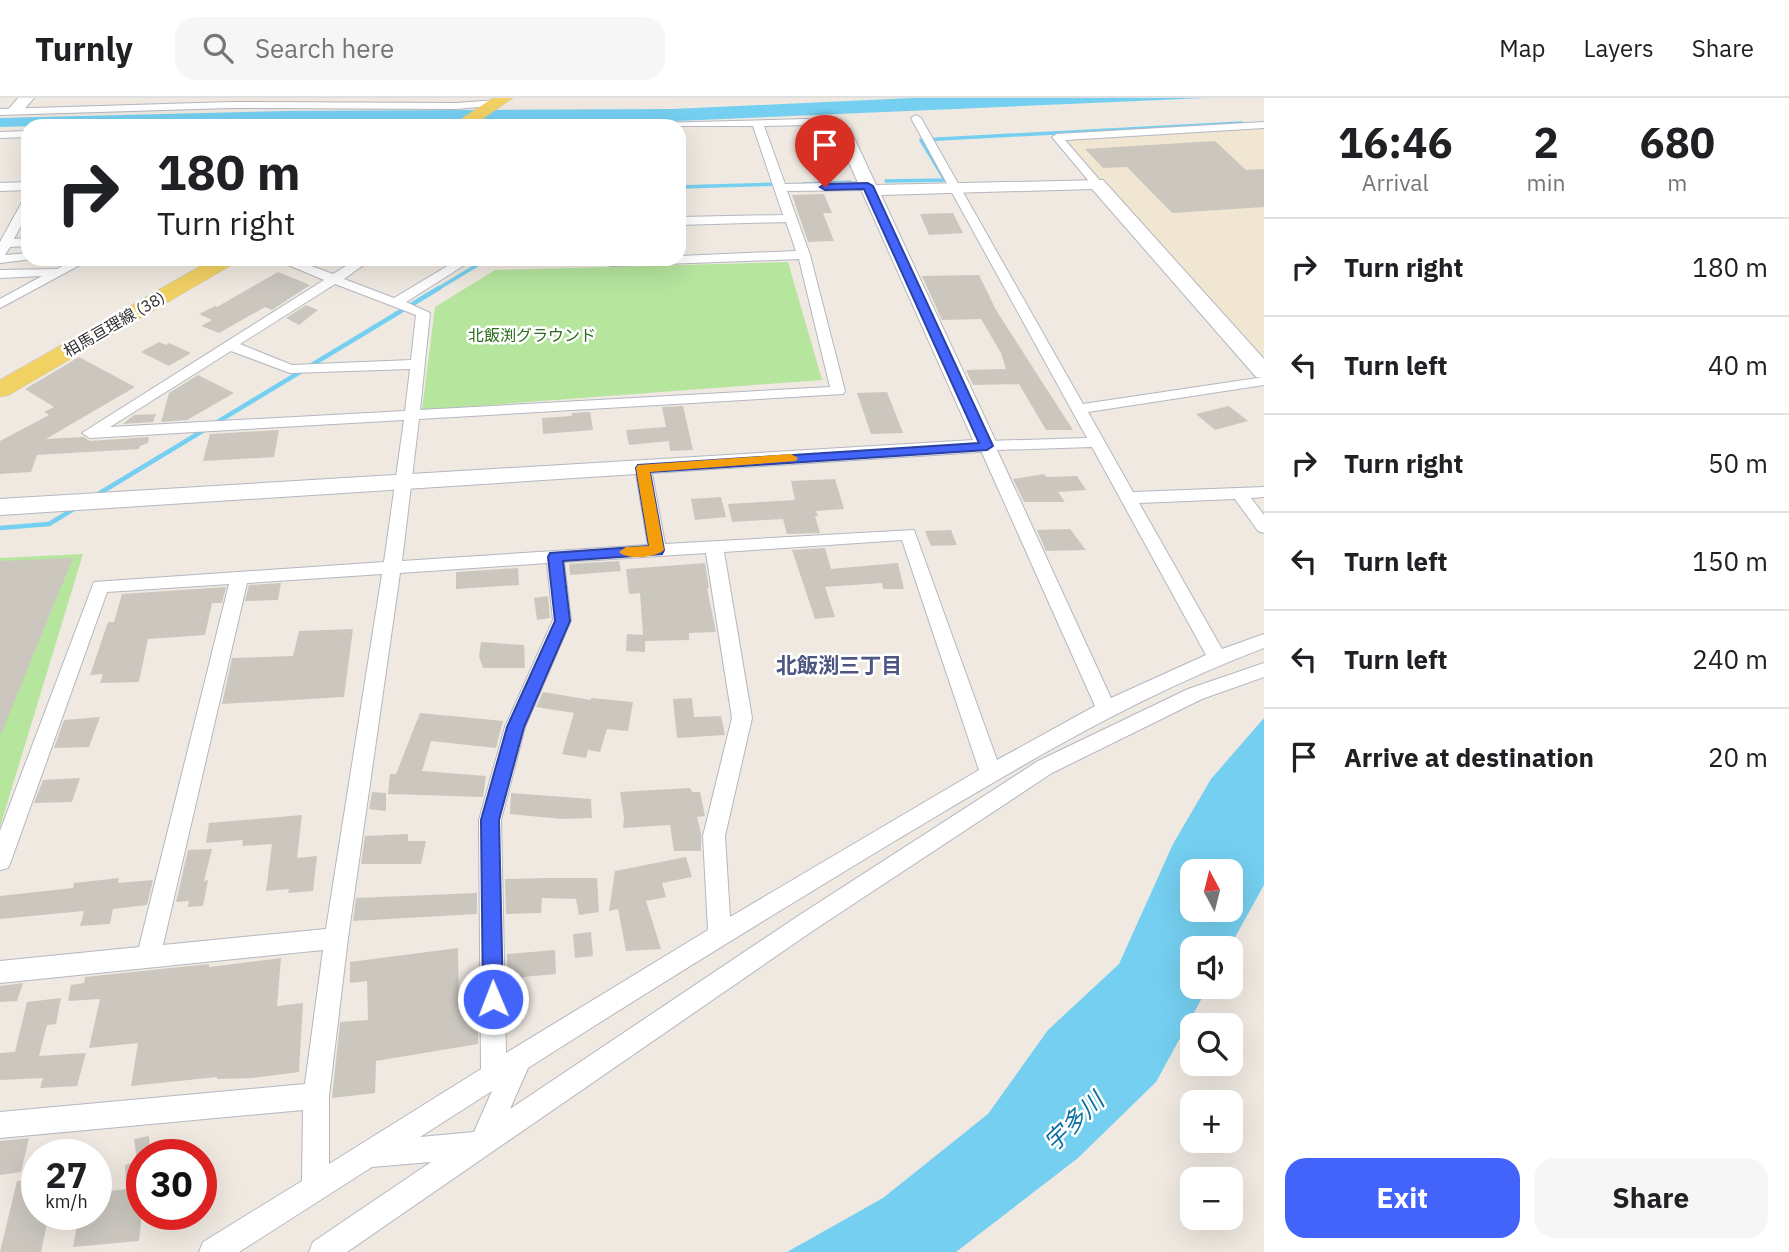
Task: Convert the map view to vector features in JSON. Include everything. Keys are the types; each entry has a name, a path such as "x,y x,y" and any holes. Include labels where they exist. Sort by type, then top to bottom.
{"main road":[{"path":"471,119 497,102"},
{"name":"相馬亘理線 (38)","path":"0,390 216,266"}],"street":[{"path":"7,112 26,98"},
{"path":"7,112 231,104 456,106 497,102"},
{"path":"916,118 1128,498 1224,654 1227,683"},
{"path":"354,266 90,433 838,391 804,255 757,122"},
{"path":"686,124 807,122 842,129 1107,710"},
{"path":"1264,125 1057,137 1264,372"},
{"path":"0,135 21,134"},
{"path":"780,185 956,188 1097,184"},
{"path":"0,187 21,186"},
{"path":"686,221 790,218"},
{"path":"0,224 21,223"},
{"path":"3,248 21,224"},
{"path":"3,248 21,244"},
{"path":"686,259 804,255"},
{"path":"0,259 21,258"},
{"path":"0,304 71,266"},
{"path":"299,266 424,313 405,482 336,938 316,1096 315,1188"},
{"path":"403,306 458,266"},
{"path":"0,274 61,271"},
{"path":"229,345 290,369 417,365"},
{"path":"1077,409 1264,381"},
{"path":"0,507 987,446 1096,442"},
{"path":"643,468 657,550"},
{"path":"1128,498 1264,492"},
{"path":"1238,493 1264,527"},
{"path":"0,861 100,586 908,534 991,773"},
{"path":"714,546 742,718 714,835 720,933"},
{"path":"494,1075 490,820 515,727 562,621 555,557"},
{"path":"148,957 240,576"},
{"path":"213,1252 720,933 991,773 1166,681 1224,654 1264,641"},
{"path":"323,1252 806,923 1045,767 1195,694 1264,670"},
{"path":"1166,681 1227,683"},
{"path":"0,972 336,938"},
{"path":"482,1145 520,1059"},
{"path":"0,1125 316,1096"},
{"path":"368,1154 482,1145"}],"shaded area":[{"path":"1264,128 1264,368 1060,139"}],"green space":[{"name":"北飯渕グラウンド","path":"788,262 822,380 422,410 435,307 495,270"},
{"path":"83,554 0,827 0,558"}],"water":[{"path":"912,98 1206,98 686,121 21,119 21,126 0,127 0,118 286,111 673,109"},
{"name":"宇多川","path":"1264,718 1264,885 1236,936 1180,936 1180,999 1201,999 1194,1013 1180,1013 1180,1038 1156,1082 1078,1158 956,1252 787,1252 883,1198 988,1114 1048,1030 1119,964 1173,844 1211,779"}],"building":[{"path":"1215,141 1246,170 1264,169 1264,207 1172,213 1127,167 1103,168 1085,149"},
{"path":"824,194 832,213 823,213 834,241 808,242 792,195"},
{"path":"953,213 963,233 929,235 920,214"},
{"path":"278,272 310,285 272,310 265,307 219,333 201,326 212,320 199,314 217,307"},
{"path":"979,275 996,310 1073,430 1046,430 1019,384 973,385 966,370 1006,369 1001,353 981,319 942,320 922,276"},
{"path":"306,305 318,310 299,325 286,318"},
{"path":"159,342 166,345 169,343 191,353 169,366 141,352"},
{"path":"79,357 135,387 46,439 84,437 90,441 149,437 148,443 139,449 37,455 31,472 0,474 0,441 49,415 44,412 54,407 25,389"},
{"path":"198,375 234,393 187,420 161,422 169,393"},
{"path":"887,392 903,433 871,434 857,393"},
{"path":"683,406 693,450 670,451 669,441 629,445 626,430 666,427 662,407"},
{"path":"1229,406 1248,421 1215,430 1196,414"},
{"path":"590,412 593,430 543,434 542,418"},
{"path":"156,414 153,422 123,424 134,415"},
{"path":"279,430 274,457 203,461 210,434"},
{"path":"1044,474 1047,477 1077,476 1086,490 1058,492 1065,502 1024,502 1013,479"},
{"path":"835,479 844,509 816,511 820,533 787,534 783,519 732,522 728,504 795,500 791,481"},
{"path":"721,497 726,517 695,520 691,499"},
{"path":"1070,529 1086,550 1046,551 1037,530"},
{"path":"951,530 957,545 931,546 925,531"},
{"path":"825,548 831,569 898,563 904,589 883,589 882,583 825,587 835,617 815,619 792,550"},
{"path":"73,558 1,734 0,734 0,561"},
{"path":"619,561 621,571 570,575 569,564"},
{"path":"705,563 716,632 689,633 689,640 645,641 645,652 626,651 627,634 643,635 640,593 629,594 626,569"},
{"path":"518,568 519,585 456,589 456,572"},
{"path":"281,583 278,600 245,601 249,585"},
{"path":"226,587 222,603 212,603 205,635 148,639 139,682 100,683 103,674 90,675 108,622 114,622 122,594"},
{"path":"548,596 550,618 537,620 534,598"},
{"path":"353,629 344,697 222,704 232,658 293,656 299,631"},
{"path":"481,642 524,645 525,668 483,668 479,656"},
{"path":"543,692 591,700 633,702 628,731 607,729 600,752 588,750 586,758 562,754 574,713 536,707"},
{"path":"692,698 694,717 721,716 725,735 677,738 673,699"},
{"path":"420,713 503,721 496,748 431,741 422,771 486,776 483,797 388,794 390,774 396,774"},
{"path":"100,717 89,747 54,748 64,720"},
{"path":"80,778 72,802 34,803 43,780"},
{"path":"690,788 692,792 700,792 705,816 697,817 701,833 701,851 674,851 670,825 623,828 620,792"},
{"path":"372,792 386,793 386,811 369,809"},
{"path":"511,793 591,799 592,818 561,819 510,814"},
{"path":"302,815 297,858 317,856 313,891 266,891 272,844 242,846 243,840 206,843 209,823"},
{"path":"408,834 408,841 426,841 421,864 361,864 365,836"},
{"path":"212,849 204,881 208,880 203,906 188,907 189,901 176,902 188,850"},
{"path":"686,857 692,877 662,883 666,897 646,901 661,949 626,951 618,909 609,911 615,871"},
{"path":"119,878 118,883 153,880 147,905 113,909 110,924 80,926 84,911 0,919 0,896 73,888 74,883"},
{"path":"597,878 599,912 579,915 576,899 542,898 541,913 506,914 505,879"},
{"path":"477,893 477,914 353,921 356,898"},
{"path":"591,932 593,956 575,958 573,934"},
{"path":"458,948 459,1010 478,1008 478,1044 376,1061 375,1093 332,1098 340,1022 368,1020 367,981 350,983 350,962"},
{"path":"555,950 556,974 523,977 523,1021 508,1024 507,954"},
{"path":"281,958 277,1006 303,1003 299,1072 131,1086 138,1043 89,1048 100,999 68,1001 71,985 84,983 85,977"},
{"path":"23,983 17,1001 0,1002 0,986"},
{"path":"61,998 56,1024 47,1025 39,1056 86,1053 77,1086 40,1088 43,1078 0,1080 0,1053 15,1052 27,1002"},
{"path":"29,1138 21,1139 21,1172 0,1175 0,1141"},
{"path":"17,1181 21,1181 21,1230 46,1230 41,1252 0,1252"},
{"path":"126,1189 126,1230 140,1230 139,1241 73,1247 76,1230 112,1230 112,1191"}],"waterway":[{"path":"886,181 945,180 921,140 1242,123"},
{"path":"803,184 850,182"},
{"path":"686,187 779,184"},
{"path":"436,290 475,266"},
{"path":"95,496 439,288"},
{"path":"0,528 49,524 77,507"}],"slow traffic":[{"path":"626,552 657,550 643,468 791,458"}],"district":[{"name":"北飯渕三丁目","path":"839,666"}],"route":[{"path":"493,999 490,820 515,727 562,621 555,557 657,550 643,468 987,446 868,186 825,187"}]}
